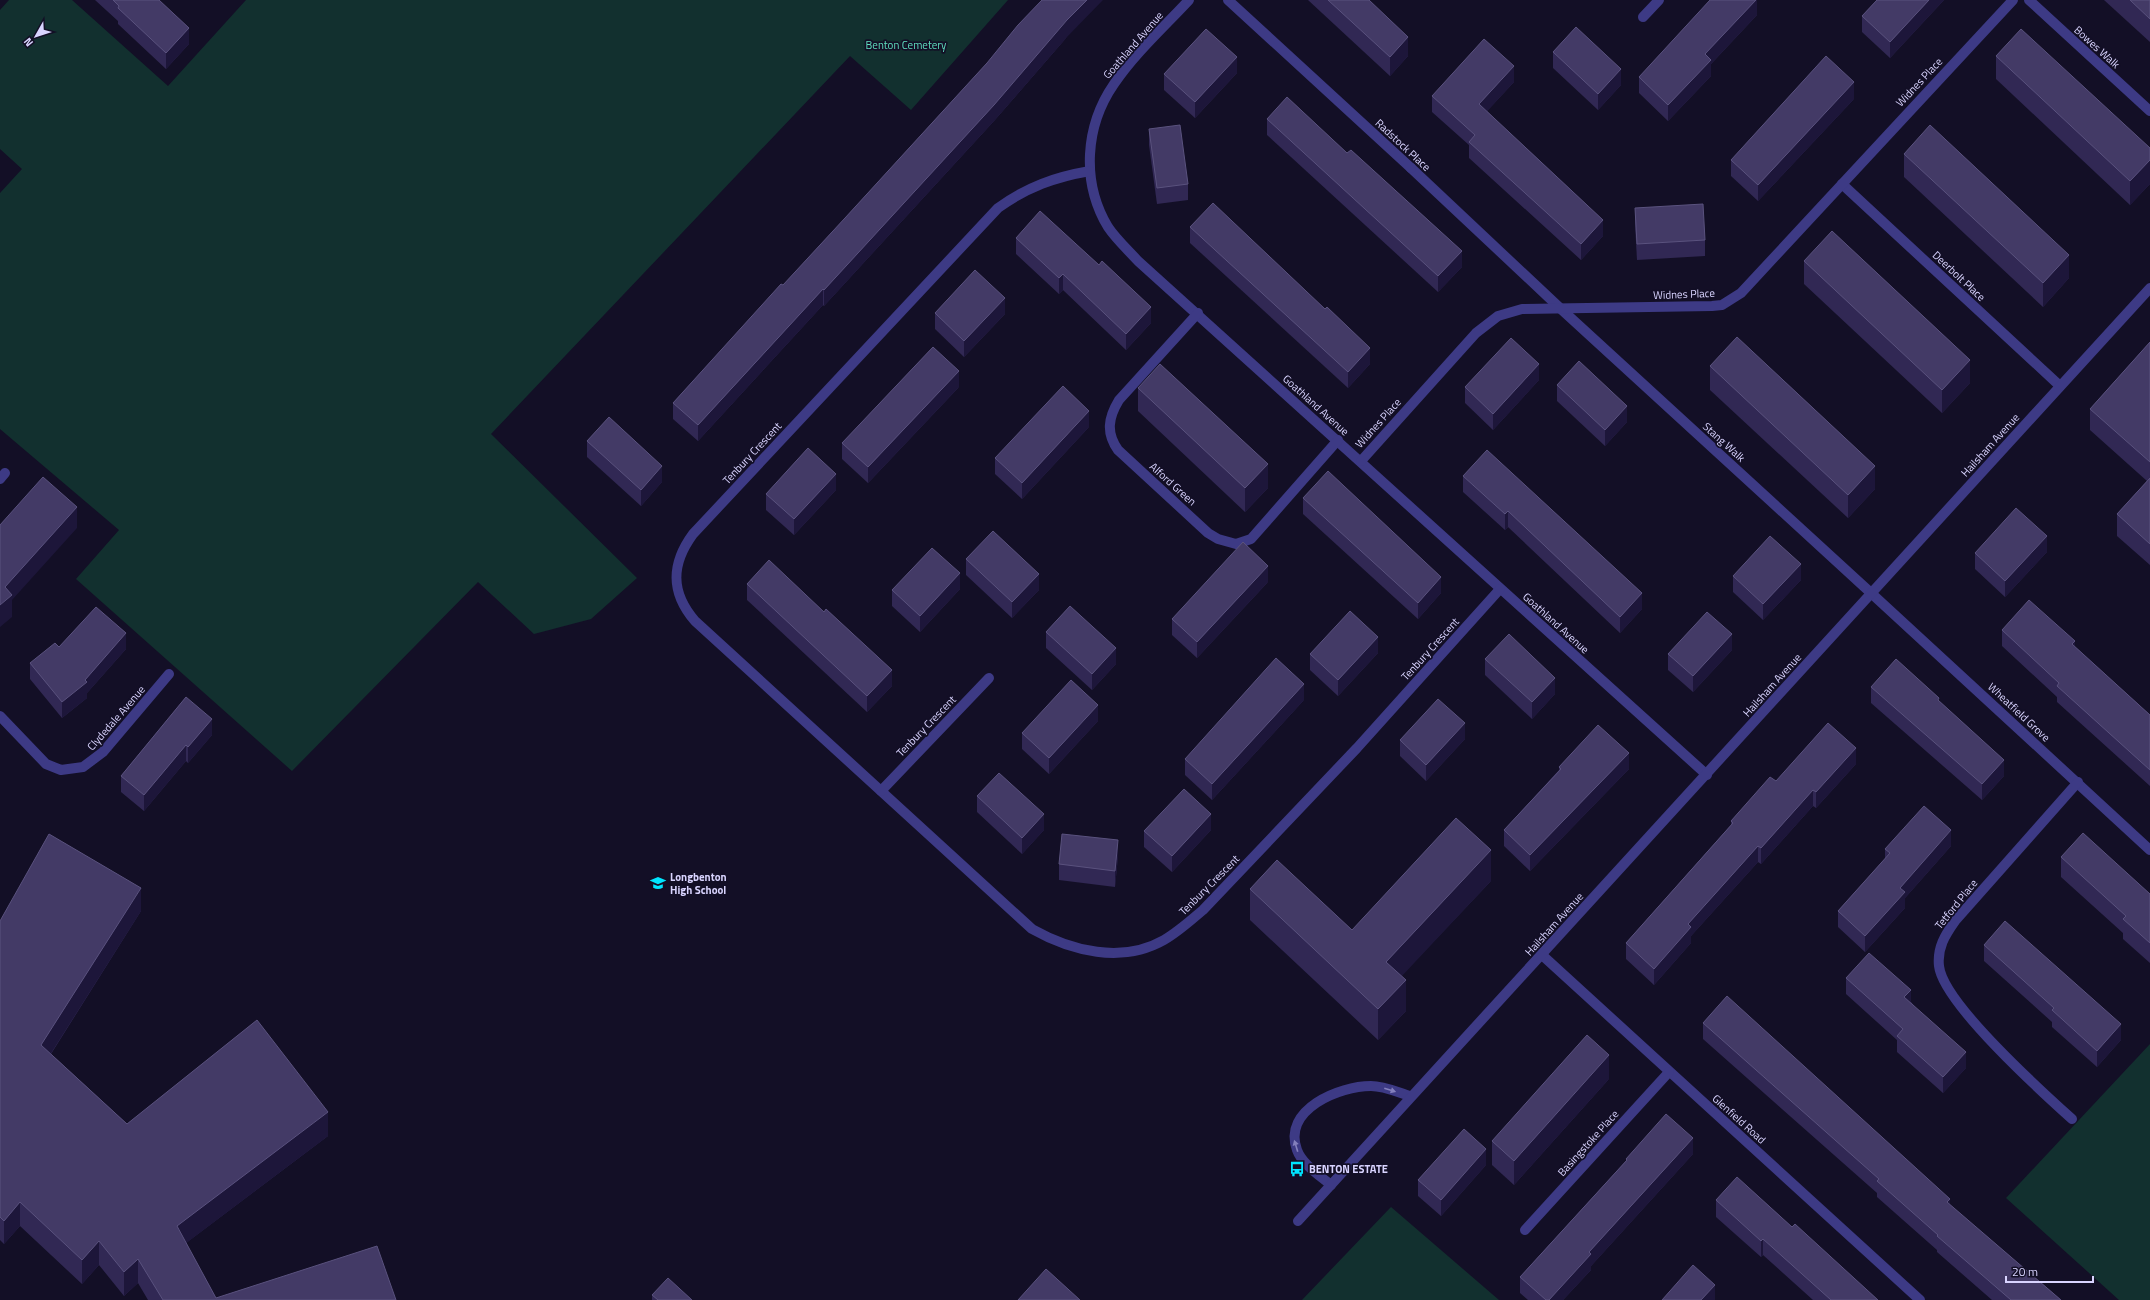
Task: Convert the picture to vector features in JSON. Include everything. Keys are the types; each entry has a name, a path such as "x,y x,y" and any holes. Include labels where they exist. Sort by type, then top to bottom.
{"street":[{"name":"Goathland Avenue","path":"1189,0 1131,64 1105,99 1096,116 1092,134 1090,171 1100,210 1109,227 1138,261 1338,440 1500,589 1707,775"},
{"name":"Radstock Place","path":"1228,0 1411,168 1560,309"},
{"path":"1644,17 1659,0"},
{"name":"Widnes Place","path":"1361,461 1487,323 1509,312 1522,309 1712,306 1722,305 1741,293 2013,0"},
{"name":"Bowes Walk","path":"2029,0 2150,111"},
{"name":"Tenbury Crescent","path":"1090,171 1044,181 1012,198 998,208 693,534 683,549 677,563 677,588 683,605 691,617 1014,914 1051,940 1091,951 1127,952 1163,941 1180,930 1203,910 1357,748 1500,589"},
{"name":"Deerbolt Place","path":"1842,184 2060,386"},
{"name":"Hailsham Avenue","path":"1298,1221 1410,1096 1707,775 2150,288"},
{"name":"Stang Walk","path":"1560,309 1871,593"},
{"name":"Alford Green","path":"1198,314 1119,400 1110,416 1109,435 1118,450 1208,533 1227,543 1236,544 1251,538 1338,440"},
{"name":"Wheatfield Grove","path":"1871,593 2078,782 2150,850"},
{"name":"Clydedale Avenue","path":"0,716 46,764 62,770 83,767 103,752 170,674"},
{"name":"Tenbury Crescent","path":"881,791 989,678"},
{"name":"Tetford Place","path":"2072,1119 2004,1055 1957,1000 1942,976 1939,954 1941,944 1955,921 2078,782"},
{"name":"Glenfield Road","path":"1542,955 1920,1300"},
{"name":"Basingstoke Place","path":"1525,1230 1669,1072"},
{"path":"1331,1185 1304,1160 1297,1151 1294,1140 1294,1131 1298,1121 1305,1112 1325,1098 1356,1086 1380,1087 1410,1096"}],"green space":[{"name":"Benton Cemetery","path":"9,0 72,0 168,86 246,0 1008,0 911,110 850,56 491,434 637,578 591,619 534,634 478,582 292,771 76,579 119,530 0,429 0,193 22,169 0,149 0,10"},
{"path":"2150,1044 2150,1300 2119,1300 2006,1198"},
{"path":"1391,1207 1499,1300 1302,1300"}],"building":[{"path":"113,0 159,0 189,28 166,53 118,8 119,6"},
{"path":"1042,0 1087,0 1067,20 994,105 698,425 673,403 781,284 783,285 987,63 1018,25"},
{"path":"1328,0 1369,0 1408,37 1390,57"},
{"path":"1710,0 1756,0 1705,54 1711,60 1668,105 1639,77"},
{"path":"1877,0 1929,0 1890,42 1862,16"},
{"path":"2130,0 2150,0 2150,19"},
{"path":"1576,27 1621,69 1598,94 1553,52"},
{"path":"1206,29 1237,57 1195,102 1164,74"},
{"path":"2021,29 2150,148 2150,160 2130,181 1996,56"},
{"path":"1484,39 1514,66 1479,104 1603,220 1581,244 1469,142 1475,135 1432,96"},
{"path":"1826,56 1854,82 1758,185 1731,160"},
{"path":"1287,97 1347,153 1351,150 1462,251 1438,276 1267,119"},
{"path":"1180,125 1188,184 1157,188 1149,129"},
{"path":"1930,125 2069,255 2043,283 1904,154"},
{"path":"1213,203 1325,309 1327,307 1370,348 1348,372 1190,227"},
{"path":"1703,204 1705,240 1637,244 1635,208"},
{"path":"1040,211 1099,265 1102,261 1151,307 1126,334 1063,274 1059,278 1016,238"},
{"path":"1832,231 1970,360 1942,390 1804,261"},
{"path":"975,270 1005,298 964,341 935,313"},
{"path":"1737,337 1875,466 1848,495 1710,366"},
{"path":"1511,338 1539,364 1493,414 1465,387"},
{"path":"2150,342 2150,462 2090,409"},
{"path":"933,347 959,371 868,467 842,443"},
{"path":"1579,361 1627,406 1605,430 1557,385"},
{"path":"1160,364 1268,464 1245,488 1138,388"},
{"path":"1063,386 1089,411 1022,483 995,458"},
{"path":"609,417 662,466 641,490 587,441"},
{"path":"808,448 836,474 794,519 766,494"},
{"path":"1487,450 1642,593 1620,617 1508,511 1505,514 1463,476"},
{"path":"1328,471 1441,577 1418,603 1303,498"},
{"path":"43,477 77,507 5,587 12,595 0,605 0,525"},
{"path":"2150,478 2150,544 2117,514"},
{"path":"2016,508 2047,536 2005,581 1975,553"},
{"path":"993,531 1039,574 1012,602 966,559"},
{"path":"1770,536 1801,564 1763,604 1733,576"},
{"path":"1243,542 1268,566 1197,642 1172,619"},
{"path":"932,548 960,573 920,616 892,590"},
{"path":"769,560 824,612 826,609 892,670 867,696 747,584"},
{"path":"2029,600 2075,641 2072,644 2150,715 2150,770 2057,686 2059,683 2002,630"},
{"path":"1070,606 1116,648 1092,674 1046,632"},
{"path":"96,607 126,633 85,680 87,682 62,702 30,663 55,643 59,647"},
{"path":"1350,611 1378,637 1338,680 1310,654"},
{"path":"1707,612 1732,634 1693,676 1668,654"},
{"path":"1509,634 1555,678 1532,702 1485,659"},
{"path":"1276,658 1304,684 1212,784 1185,759"},
{"path":"1896,659 1939,698 1938,700 2004,760 1982,784 1871,687"},
{"path":"1071,680 1098,705 1049,758 1022,733"},
{"path":"186,697 212,719 188,747 186,745 144,795 121,776"},
{"path":"1438,699 1465,723 1426,765 1400,740"},
{"path":"1828,723 1856,748 1816,792 1813,790 1761,848 1758,846 1688,924 1691,927 1654,969 1626,943 1733,823 1731,821 1770,777 1776,781"},
{"path":"1598,725 1629,753 1530,855 1504,830 1561,769 1559,767"},
{"path":"999,773 1044,814 1022,838 977,796"},
{"path":"1184,789 1211,814 1172,856 1144,831"},
{"path":"1924,806 1951,830 1900,888 1905,892 1865,936 1838,911 1890,853 1885,849"},
{"path":"1456,818 1491,850 1386,962 1406,980 1378,1009 1250,889 1277,860 1352,930"},
{"path":"2083,833 2150,894 2150,943 2123,919 2126,916 2061,857"},
{"path":"49,834 141,888 41,1045 127,1124 257,1020 328,1112 177,1226 216,1298 377,1246 396,1300 163,1300 138,1259 124,1272 99,1241 82,1260 20,1202 4,1221 0,1217 0,921"},
{"path":"1062,834 1118,840 1115,871 1059,864"},
{"path":"2005,921 2121,1024 2097,1051 2052,1010 2054,1008 1984,945"},
{"path":"1869,953 1911,990 1904,997 1966,1052 1943,1077 1897,1036 1903,1029 1846,978"},
{"path":"1727,996 1950,1199 1947,1202 2061,1300 2011,1300 1937,1236 1938,1235 1877,1181 1879,1179 1703,1023"},
{"path":"1587,1035 1609,1055 1514,1161 1492,1141"},
{"path":"1666,1114 1693,1138 1589,1252 1591,1254 1549,1300 1546,1300 1520,1277 1627,1160 1626,1159"},
{"path":"1464,1129 1486,1149 1441,1200 1418,1180"},
{"path":"1737,1177 1792,1227 1795,1224 1878,1300 1831,1300 1763,1239 1761,1241 1716,1200"},
{"path":"1693,1265 1715,1285 1701,1300 1662,1300"},
{"path":"1046,1269 1080,1300 1018,1300"},
{"path":"668,1278 692,1300 658,1300 652,1295"}],"place":[{"name":"Longbenton High School","path":"658,883"},
{"name":"BENTON ESTATE","path":"1297,1169"}]}
